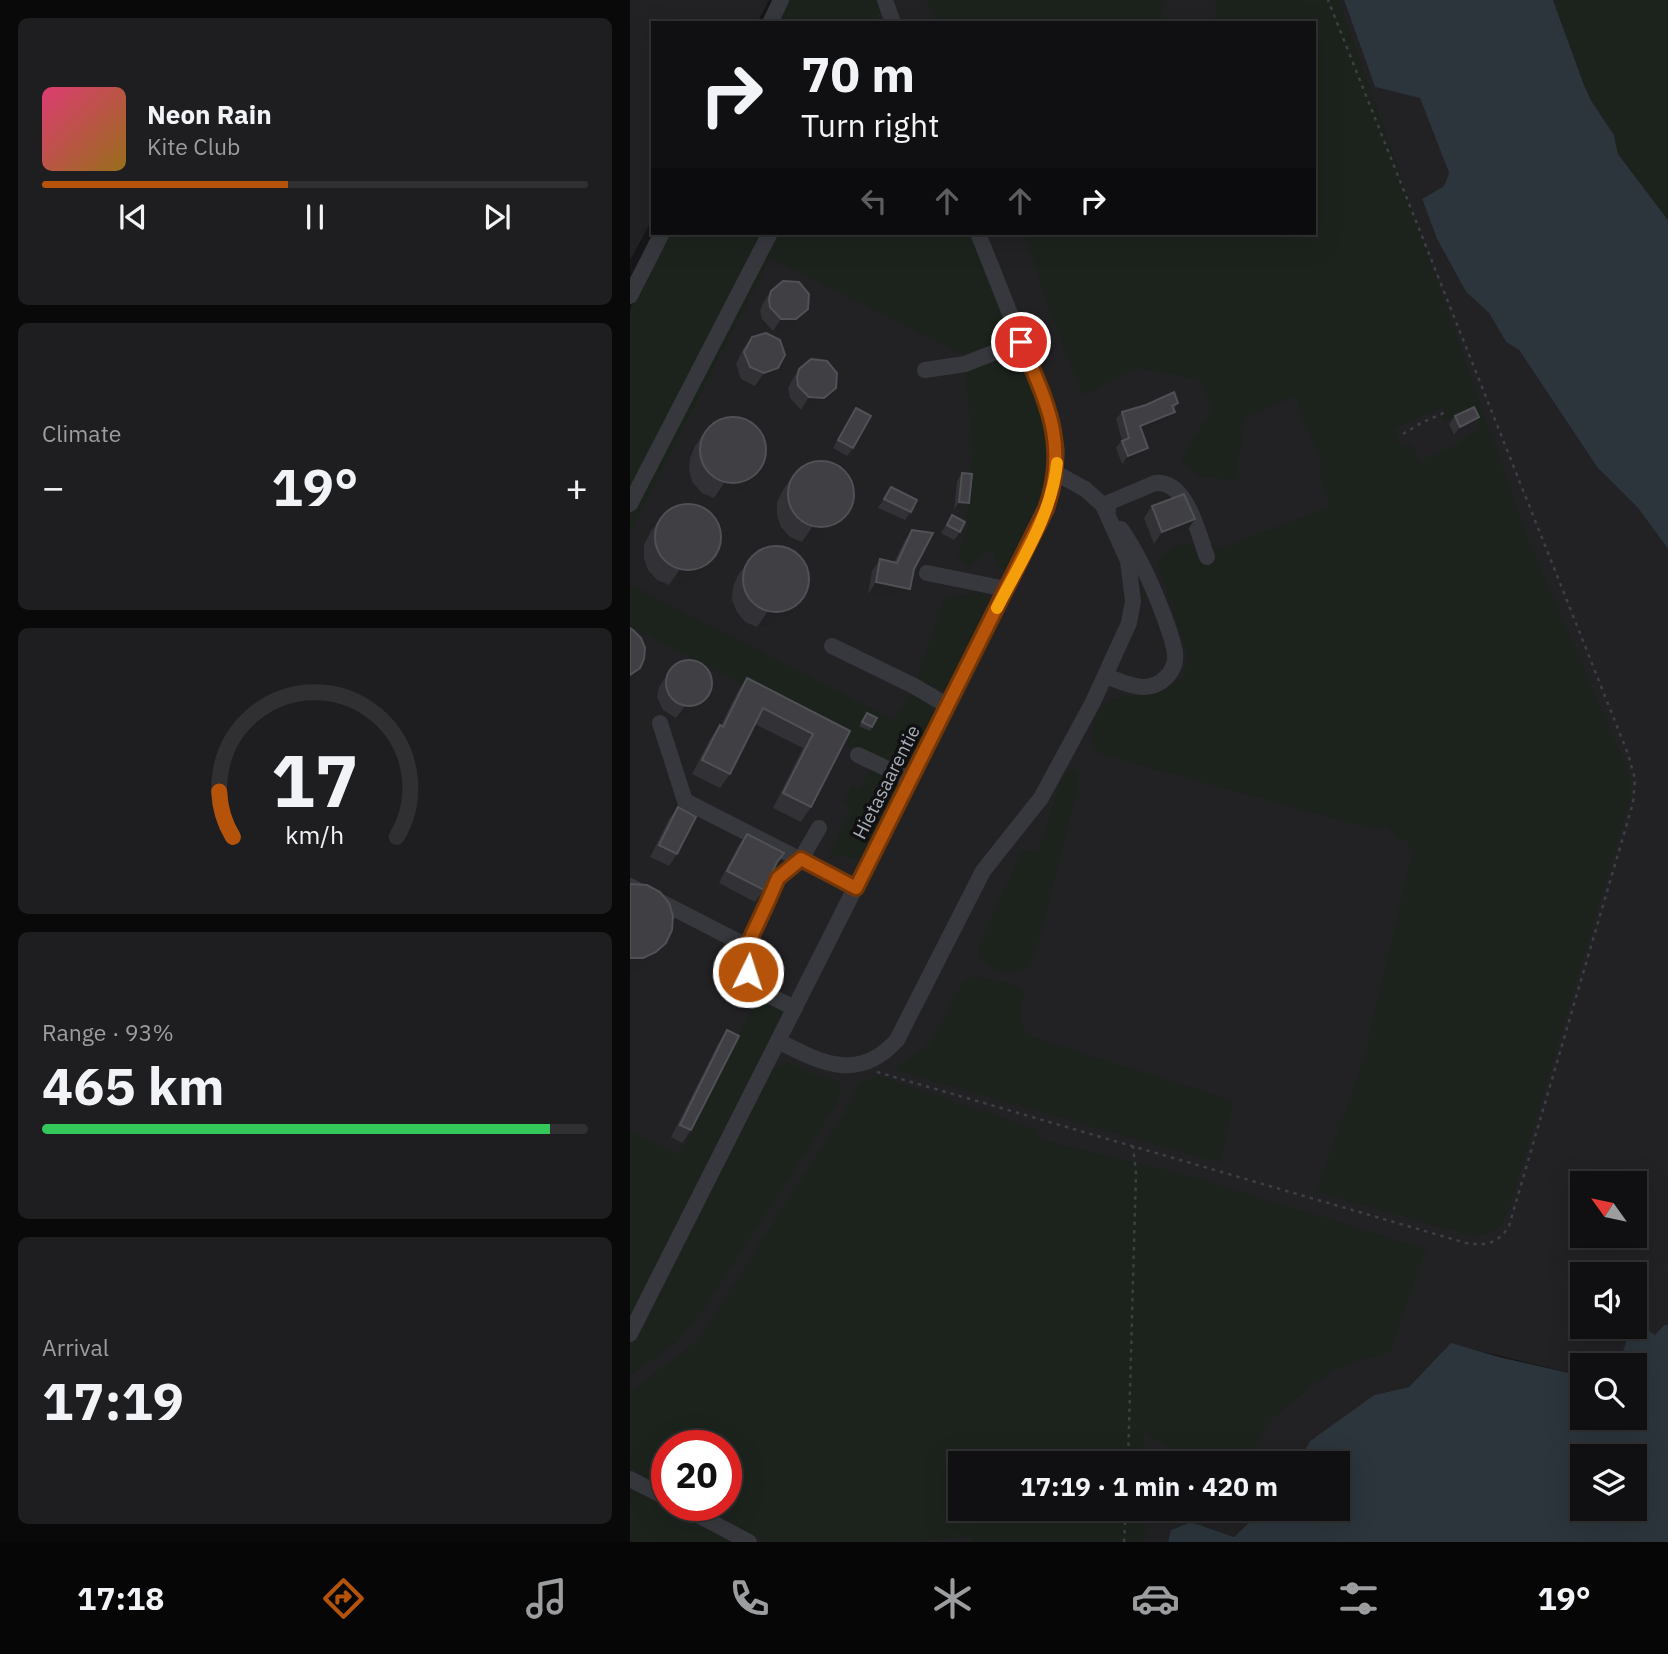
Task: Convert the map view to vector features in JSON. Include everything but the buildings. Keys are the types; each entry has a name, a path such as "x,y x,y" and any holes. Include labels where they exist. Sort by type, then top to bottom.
{"street":[{"path":"771,21 781,0"},
{"path":"630,296 661,235"},
{"path":"630,504 769,235"},
{"name":"Hietasaarentie","path":"630,1335 1046,509 1056,473 1057,450 1052,421 979,235"},
{"path":"925,370 965,364 1021,342"},
{"path":"1056,473 1085,489 1103,505 1138,553 1171,636 1175,662 1172,671 1154,685 1130,685 1106,676"},
{"path":"1103,505 1164,482 1175,489 1188,505 1206,557"},
{"path":"778,1041 829,1065 853,1065 885,1054 897,1040 983,871 1041,798 1106,676 1129,623 1133,601 1128,561 1103,505"},
{"path":"928,573 1006,589"},
{"path":"832,646 914,686 948,706"},
{"path":"660,723 685,801 856,888"},
{"path":"858,755 911,780"},
{"path":"795,1008 760,991 748,972 747,946 778,878 801,859 819,828"},
{"path":"630,886 747,946"},
{"path":"630,1479 651,1490"},
{"path":"709,1521 749,1542"}],"path":[{"path":"853,1065 1466,1242 1483,1245 1497,1240 1509,1226 1633,803 1635,779 1628,754 1328,0"},
{"path":"1404,434 1448,411"},
{"path":"1128,1451 1136,1173 1133,1146"},
{"path":"1124,1542 1125,1521"}],"shaded area":[{"path":"630,0 769,0 758,21 651,21 651,222 630,260"},
{"path":"789,0 880,0 883,7 874,21 778,21"},
{"path":"875,0 1344,0 1375,87 1420,97 1449,173 1444,186 1422,199 1437,239 1466,292 1489,313 1506,342 1519,350 1597,467 1638,508 1668,549 1668,1325 1664,1325 1655,1336 1624,1353 1570,1353 1570,1373 1451,1344 1409,1387 1374,1395 1310,1441 1305,1451 948,1451 948,1521 1251,1521 1234,1537 1191,1522 1171,1530 1168,1542 630,1542 630,446 735,235 1316,235 1316,21 843,21"},
{"path":"926,0 1167,0 1160,15 1167,21 937,21"},
{"path":"1215,0 1339,0 1527,537 1631,778 1631,796 1511,1204 1498,1228 1473,1236 1316,1192 1363,1062 1412,854 1407,841 1396,839 1389,827 1372,829 1096,753 1092,743 1093,727 1103,705 1121,697 1164,689 1183,677 1188,656 1157,562 1176,545 1194,544 1220,548 1330,507 1319,471 1322,462 1301,416 1296,396 1245,418 1235,480 1200,477 1181,460 1213,408 1198,379 1137,368 1083,396 1046,301 1026,235 1316,235 1316,21 1210,21 1217,14","holes":["1444,407 1442,421 1472,412 1480,429 1455,445 1420,461 1412,444 1402,447 1395,428"]},
{"path":"1344,0 1553,0 1584,85 1614,135 1618,154 1668,220 1668,549 1638,508 1597,467 1519,350 1506,342 1489,313 1466,292 1437,239 1422,199 1444,186 1449,173 1420,98 1375,87"},
{"path":"1553,0 1668,0 1668,220 1618,154 1614,135 1584,85"},
{"path":"669,235 764,235 630,501 630,310"},
{"path":"774,235 973,235 1010,332 994,344 961,354 770,258 630,532 630,518"},
{"path":"1020,354 1045,430 1048,470 1045,490 1039,510 1007,572 998,567 992,551 984,552 971,564 971,570 958,554 969,524 966,522 973,451 965,370"},
{"path":"630,584 895,720 911,693 928,705 935,715 907,769 841,743 805,716 630,627"},
{"path":"969,590 984,594 991,606 947,691 916,681 945,598 969,594"},
{"path":"872,766 898,781 899,786 865,855 856,859 841,855 827,860 851,808 843,803 852,785 860,789"},
{"path":"1072,769 1077,772 1078,788 1033,962 1027,968 1013,972 989,967 978,956 978,948 1022,850 1039,851 1061,779"},
{"path":"978,976 1020,987 1025,994 1021,1007 1023,1028 1033,1037 1234,1101 1220,1163 894,1070 930,1043 965,979"},
{"path":"758,996 783,1008 784,1015 630,1321 630,1131 680,1155"},
{"path":"789,1062 815,1075 839,1080 841,1090 837,1104 698,1318 675,1344 630,1376 630,1352 772,1070"},
{"path":"879,1076 1039,1130 1038,1139 1183,1174 1426,1249 1390,1352 1332,1370 1272,1419 1252,1451 1175,1451 1144,1432 1144,1451 948,1451 948,1521 1145,1521 1145,1542 972,1542 971,1537 899,1542 765,1542 726,1521 742,1521 742,1430 651,1430 651,1479 630,1468 630,1392 698,1340 846,1110 860,1082"},
{"path":"1664,1325 1668,1325 1668,1542 1168,1542 1171,1530 1191,1522 1234,1537 1251,1521 1350,1521 1350,1451 1305,1451 1310,1441 1374,1395 1409,1387 1451,1343 1570,1373 1570,1430 1647,1430 1647,1353 1622,1353 1627,1339 1647,1339 1647,1330 1655,1335"},
{"path":"630,1487 651,1498 651,1521 693,1521 732,1542 630,1542"}],"slow traffic":[{"path":"997,608 1046,509 1057,463"}],"route":[{"path":"748,972 747,946 778,878 801,859 856,888 1046,509 1056,473 1056,443 1047,407 1021,342"}]}
